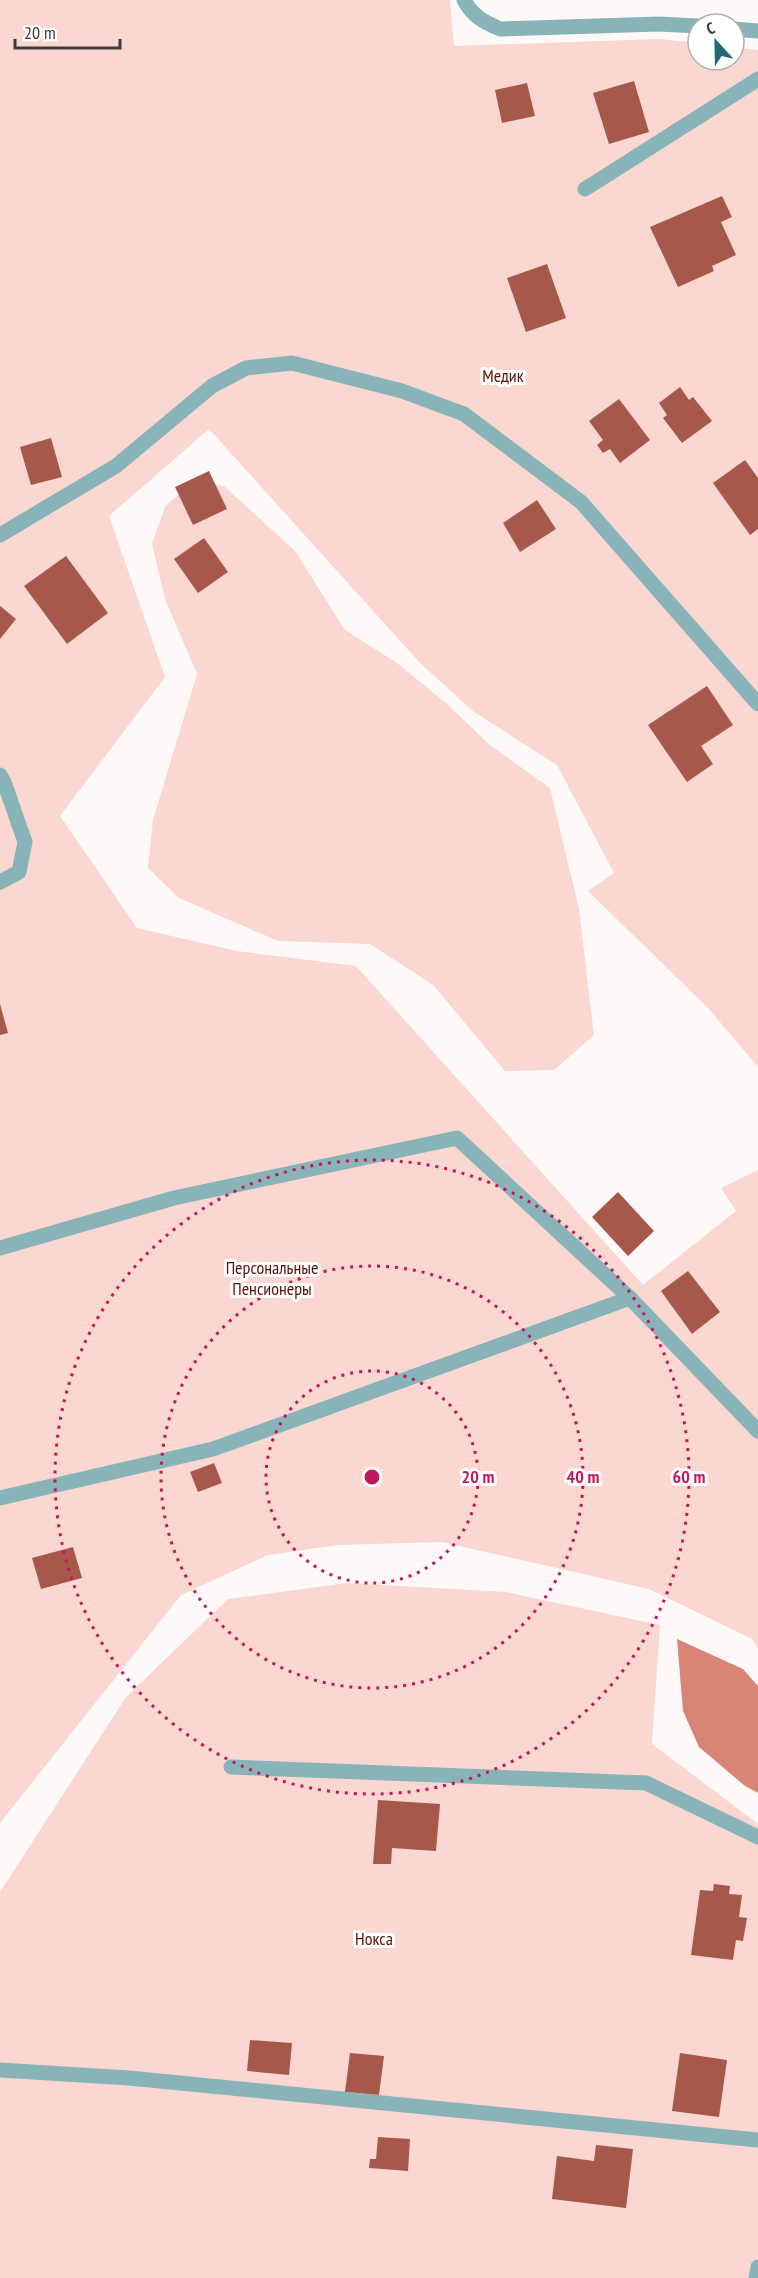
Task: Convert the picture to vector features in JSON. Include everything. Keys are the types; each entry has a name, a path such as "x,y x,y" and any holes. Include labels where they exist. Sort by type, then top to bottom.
{"lane":[{"path":"464,0 468,9 480,20 500,29 659,24 686,26"},
{"path":"585,189 758,79"},
{"path":"0,536 116,466 212,386 246,368 292,363 402,391 464,414 581,502 758,704"},
{"path":"0,776 25,842 19,872 0,882"},
{"path":"0,1248 174,1198 457,1138 630,1298 758,1431"},
{"path":"0,1498 213,1449 630,1298"},
{"path":"231,1767 646,1783 758,1837"},
{"path":"0,2070 129,2078 758,2140"},
{"path":"756,2278 758,2267"}],"green space":[{"path":"0,0 450,0 454,46 659,39 686,42 686,72 746,72 746,48 758,50 758,1067 708,1008 588,891 614,873 557,765 474,712 420,663 209,429 109,516 165,677 60,816 137,928 237,951 356,966 643,1285 736,1211 721,1188 758,1170 758,1649 752,1639 649,1589 442,1542 338,1545 268,1555 181,1595 0,1823"},
{"path":"196,482 224,486 295,551 345,630 397,663 447,704 490,745 550,788 579,909 594,1035 554,1070 505,1071 433,985 370,944 278,941 179,898 148,868 153,820 197,674 165,599 152,544 165,507"},
{"name":"Нокса","path":"348,1583 506,1592 660,1625 652,1744 758,1824 758,2278 0,2278 0,1892 126,1697 228,1599"}],"shaded area":[{"path":"677,1639 743,1669 758,1686 758,1793 745,1786 699,1747 683,1711"}],"building":[{"path":"634,81 649,132 609,144 593,93"},
{"path":"527,83 535,116 502,123 495,90"},
{"path":"722,196 732,217 721,222 736,255 712,266 714,271 678,287 650,227"},
{"path":"547,264 566,318 526,332 507,278"},
{"path":"680,387 689,400 693,397 712,421 682,443 663,418 667,415 659,403"},
{"path":"619,399 650,440 620,463 610,449 603,453 597,445 603,440 589,421"},
{"path":"51,438 62,477 31,485 20,447"},
{"path":"745,460 758,478 758,529 750,535 713,483"},
{"path":"209,471 227,509 193,525 175,487"},
{"path":"537,500 556,529 520,552 503,523"},
{"path":"204,538 228,572 198,593 174,559"},
{"path":"66,556 108,613 67,644 24,586"},
{"path":"0,606 16,619 0,639"},
{"path":"707,686 733,725 701,746 713,764 687,782 648,725"},
{"path":"0,1004 8,1033 0,1035"},
{"path":"618,1192 654,1231 628,1256 592,1217"},
{"path":"688,1271 720,1312 692,1334 661,1291"},
{"path":"214,1463 222,1483 198,1492 190,1472"},
{"path":"73,1547 82,1578 41,1589 32,1558"},
{"path":"378,1800 440,1804 436,1851 392,1848 391,1864 373,1864"},
{"path":"714,1884 730,1886 729,1894 742,1895 739,1917 747,1918 743,1941 736,1940 733,1960 691,1955 700,1890 713,1891"},
{"path":"250,2040 292,2043 289,2075 247,2071"},
{"path":"350,2053 384,2056 379,2095 345,2092"},
{"path":"680,2053 727,2060 719,2117 672,2111"},
{"path":"378,2137 410,2139 408,2171 369,2168 370,2159 376,2159"},
{"path":"596,2145 633,2149 626,2208 552,2199 557,2156 594,2161"}],"park label":[{"name":"Медик","path":"503,376"},
{"name":"Персональные Пенсионеры","path":"272,1278"}]}
